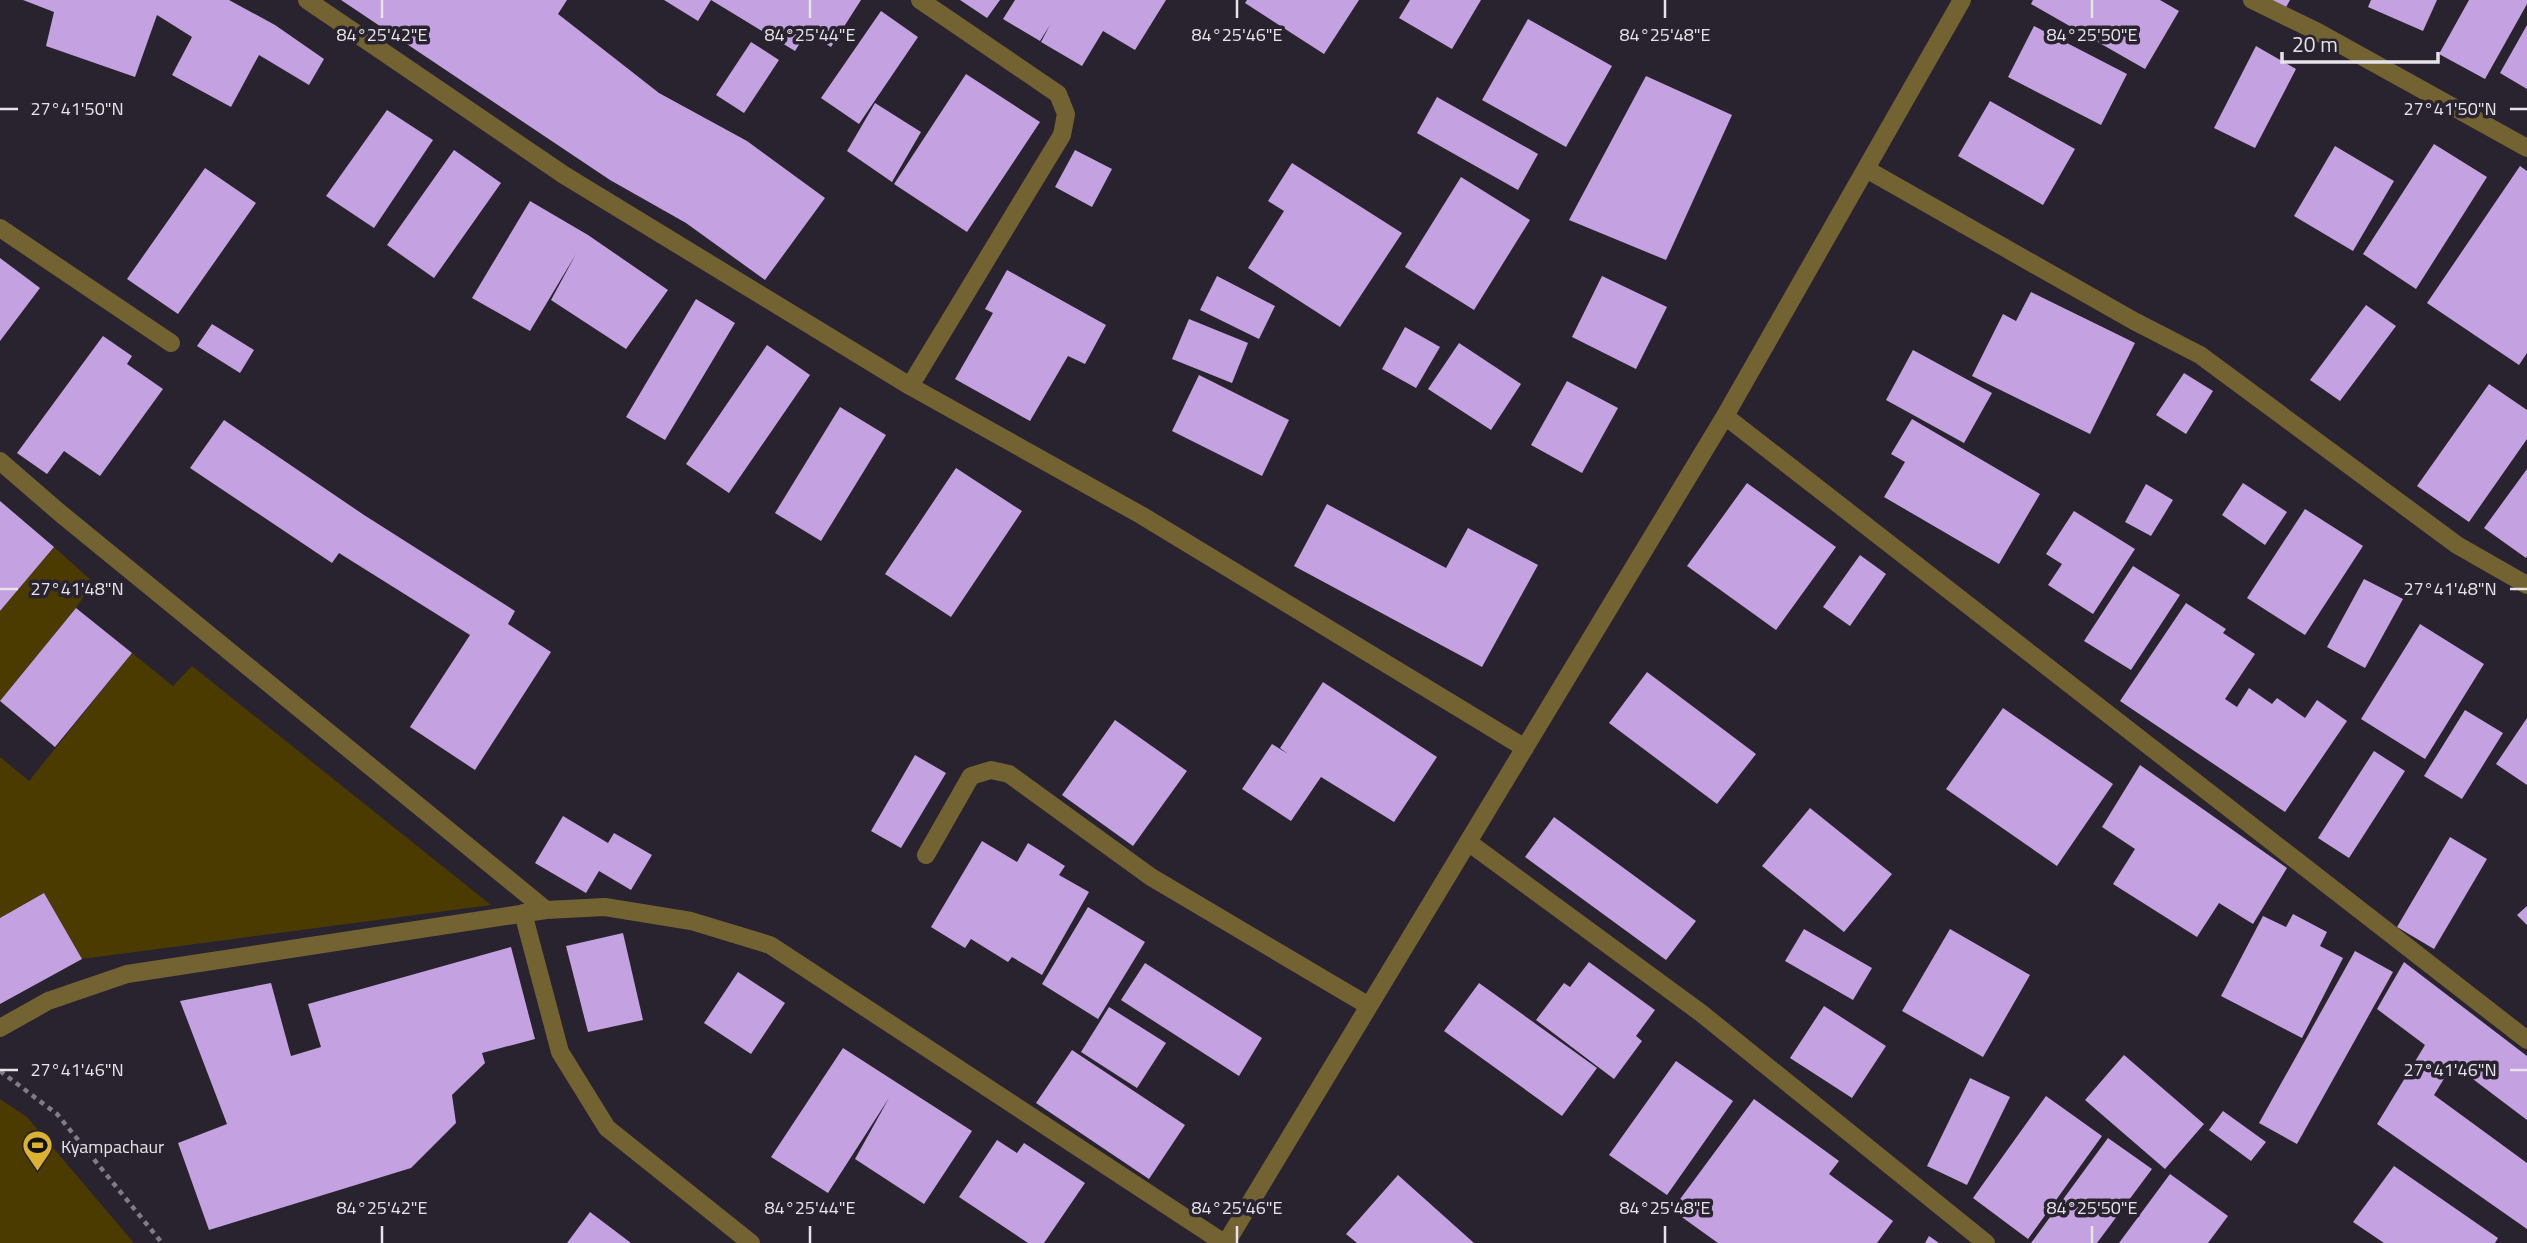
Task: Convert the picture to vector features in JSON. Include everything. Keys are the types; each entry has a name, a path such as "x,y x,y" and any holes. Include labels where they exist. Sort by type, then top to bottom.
{"street":[{"path":"307,0 564,175 910,386 1141,516 1525,748"},
{"path":"910,386 1062,135 1066,114 1058,94 920,0"},
{"path":"0,1028 48,1001 127,974 546,910 605,907 691,921 770,945 1225,1243 1725,416 1962,0"},
{"path":"2252,0 2318,32 2527,148"},
{"path":"1866,169 2134,321 2200,355 2457,545 2527,585"},
{"path":"0,228 171,343"},
{"path":"1725,416 2527,1040"},
{"path":"0,461 546,910"},
{"path":"926,855 971,776 991,771 1009,774 1151,877 1368,1006"},
{"path":"1468,842 1701,1013 1986,1243"},
{"path":"523,913 560,1052 607,1128 751,1243"}],"path":[{"path":"0,1072 57,1114 162,1243"}],"shaded area":[{"path":"54,547 93,582 76,608 0,701 0,611"},
{"path":"132,653 173,686 192,666 491,905 82,959 44,893 0,918 0,757 29,781"},
{"name":"Kyampachaur","path":"0,1099 27,1117 134,1243 0,1243"}],"building":[{"path":"23,0 229,0 275,25 324,59 309,85 259,55 231,107 172,75 192,37 157,15 135,77 46,46 54,12"},
{"path":"341,0 567,0 558,14 659,93 747,141 825,198 765,280 686,223 610,180"},
{"path":"664,0 711,0 698,21"},
{"path":"711,0 861,0 831,47 807,32 795,51"},
{"path":"960,0 1000,0 987,18"},
{"path":"1015,0 1166,0 1135,50 1103,31 1082,66 1041,42 1050,25 1040,41 1003,19"},
{"path":"1247,0 1359,0 1324,54 1245,3"},
{"path":"1410,0 1481,0 1452,49 1399,18"},
{"path":"2033,0 2160,0 2179,11 2145,69 2031,4"},
{"path":"2264,0 2290,0 2284,11"},
{"path":"2371,0 2437,0 2423,31 2368,7"},
{"path":"2469,0 2527,0 2485,79 2439,54"},
{"path":"881,11 918,37 859,124 821,98"},
{"path":"1528,19 1612,66 1566,147 1482,100"},
{"path":"2527,25 2527,89 2500,73"},
{"path":"2034,26 2127,74 2101,125 2008,77"},
{"path":"751,42 779,60 744,113 716,95"},
{"path":"2256,46 2296,69 2255,148 2214,128"},
{"path":"966,74 1040,122 967,232 894,184"},
{"path":"1646,76 1732,115 1666,260 1569,220"},
{"path":"1437,97 1538,154 1518,190 1417,133"},
{"path":"1990,101 2075,149 2043,205 1958,156"},
{"path":"875,103 921,132 892,182 847,151"},
{"path":"387,110 433,140 374,228 326,196"},
{"path":"2434,144 2487,177 2416,289 2363,254"},
{"path":"2335,146 2394,181 2353,251 2294,216"},
{"path":"454,150 501,183 434,278 387,245"},
{"path":"1075,150 1112,169 1092,207 1055,187"},
{"path":"1292,163 1402,233 1340,327 1248,268 1284,211 1268,201"},
{"path":"2520,166 2527,171 2527,353 2519,365 2427,303"},
{"path":"205,168 256,203 178,314 127,279"},
{"path":"1461,177 1530,220 1474,310 1405,267"},
{"path":"530,201 588,235 668,290 626,349 551,300 576,254 530,331 472,298"},
{"path":"0,258 40,288 0,341"},
{"path":"1007,270 1106,325 1085,364 1068,356 1030,421 955,379 993,313 985,309"},
{"path":"1217,276 1275,306 1259,339 1200,310"},
{"path":"1602,276 1667,307 1636,369 1572,337"},
{"path":"2031,292 2135,343 2090,434 1972,376 2003,314 2016,321"},
{"path":"696,299 735,323 665,440 626,417"},
{"path":"2366,305 2396,326 2340,401 2310,380"},
{"path":"1189,319 1248,343 1232,383 1172,359"},
{"path":"212,324 254,350 240,373 197,346"},
{"path":"1405,327 1440,347 1416,388 1382,369"},
{"path":"103,336 132,356 127,364 163,389 100,476 64,451 47,474 17,453"},
{"path":"1459,343 1521,384 1491,430 1428,389"},
{"path":"767,345 810,375 729,493 686,464"},
{"path":"1913,350 1992,393 1964,443 1886,400"},
{"path":"2184,373 2213,391 2186,434 2156,415"},
{"path":"1199,375 1289,420 1262,476 1172,431"},
{"path":"1567,381 1618,408 1582,473 1531,445"},
{"path":"2489,384 2527,410 2527,439 2469,522 2417,486"},
{"path":"840,407 886,435 821,541 775,513"},
{"path":"1912,419 2040,494 1999,564 1884,497 1905,462 1891,454"},
{"path":"224,420 364,515 515,611 508,624 551,652 475,770 410,727 470,635 339,553 332,563 190,468"},
{"path":"956,468 1022,511 951,617 885,574"},
{"path":"2527,469 2527,556 2526,558 2484,528"},
{"path":"1747,483 1836,547 1776,630 1687,566"},
{"path":"2243,483 2287,512 2265,545 2222,515"},
{"path":"2146,484 2173,500 2151,536 2125,522"},
{"path":"0,501 54,547 0,611"},
{"path":"1327,504 1446,568 1468,528 1538,565 1482,667 1294,566"},
{"path":"2305,509 2363,546 2305,635 2247,598"},
{"path":"2074,511 2135,549 2093,614 2048,585 2062,564 2046,554"},
{"path":"1860,555 1886,574 1850,626 1823,607"},
{"path":"2133,566 2180,595 2131,670 2084,641"},
{"path":"2364,579 2403,599 2365,668 2327,647"},
{"path":"2186,603 2226,629 2223,633 2255,654 2225,699 2237,707 2249,688 2272,704 2277,698 2305,718 2317,700 2347,721 2285,812 2120,701"},
{"path":"76,608 132,653 55,747 0,701"},
{"path":"2420,624 2484,664 2425,759 2361,719"},
{"path":"1647,672 1756,754 1717,804 1609,723"},
{"path":"1323,682 1437,757 1394,822 1321,777 1291,821 1242,789 1272,744 1288,754 1280,748"},
{"path":"2003,708 2113,784 2057,866 1946,789"},
{"path":"2465,710 2503,733 2462,799 2424,776"},
{"path":"2527,718 2527,785 2496,764"},
{"path":"1115,720 1187,771 1133,846 1062,795"},
{"path":"2374,751 2405,771 2349,858 2318,838"},
{"path":"915,755 946,773 901,848 871,831"},
{"path":"2140,765 2287,868 2253,924 2219,903 2197,937 2113,884 2135,849 2102,827"},
{"path":"1810,808 1892,874 1844,932 1762,866"},
{"path":"563,816 608,843 614,833 652,855 631,890 599,871 586,893 535,863"},
{"path":"1554,817 1696,921 1666,960 1525,857"},
{"path":"2450,837 2487,859 2434,949 2397,927"},
{"path":"982,841 1017,862 1028,843 1065,866 1059,875 1089,892 1042,975 1012,957 1008,962 971,939 965,948 931,927"},
{"path":"44,893 82,959 0,1004 0,918"},
{"path":"2527,906 2527,925 2517,915"},
{"path":"1088,907 1145,942 1098,1019 1042,984"},
{"path":"2293,914 2327,932 2320,946 2343,958 2302,1038 2221,996 2263,916 2286,927"},
{"path":"1804,929 1872,968 1853,1000 1785,961"},
{"path":"1950,929 2030,975 1983,1057 1902,1011"},
{"path":"623,933 643,1020 588,1032 566,946"},
{"path":"511,947 535,1039 482,1053 485,1063 452,1095 456,1123 411,1168 209,1230 178,1143 227,1124 180,1001 271,983 291,1056 321,1047 308,1004"},
{"path":"2355,951 2393,972 2297,1144 2259,1123"},
{"path":"1589,962 1655,1010 1636,1036 1642,1041 1614,1079 1536,1020 1564,983 1570,987"},
{"path":"2404,962 2527,1056 2527,1120 2453,1064 2434,1095 2527,1163 2527,1229 2377,1124 2425,1045 2377,1009"},
{"path":"1145,963 1262,1038 1239,1076 1121,1000"},
{"path":"738,972 785,1003 751,1054 704,1023"},
{"path":"1479,983 1597,1068 1562,1116 1444,1031"},
{"path":"1824,1006 1886,1046 1852,1098 1790,1058"},
{"path":"1109,1007 1166,1043 1137,1088 1081,1052"},
{"path":"843,1048 972,1131 924,1204 855,1159 889,1098 828,1193 771,1157"},
{"path":"1072,1050 1185,1125 1149,1179 1036,1103"},
{"path":"2124,1055 2204,1124 2165,1169 2085,1100"},
{"path":"1676,1061 1733,1101 1667,1195 1609,1155"},
{"path":"1970,1078 2010,1097 1967,1185 1927,1166"},
{"path":"2046,1096 2102,1136 2028,1239 1973,1198"},
{"path":"1754,1099 1839,1161 1829,1174 1893,1221 1877,1243 1718,1243 1672,1210"},
{"path":"2223,1111 2266,1142 2251,1161 2209,1130"},
{"path":"2108,1138 2152,1169 2097,1243 2031,1243"},
{"path":"997,1140 1017,1153 1024,1143 1085,1183 1044,1243 1028,1243 959,1197"},
{"path":"2394,1166 2498,1238 2495,1243 2384,1243 2353,1222"},
{"path":"2170,1174 2228,1216 2208,1243 2119,1243"},
{"path":"1398,1175 1474,1243 1357,1243 1346,1234"},
{"path":"590,1212 631,1243 567,1243"},
{"path":"1929,1236 1939,1243 1925,1243"}],"place":[{"name":"Kyampachaur","path":"38,1173"}]}
